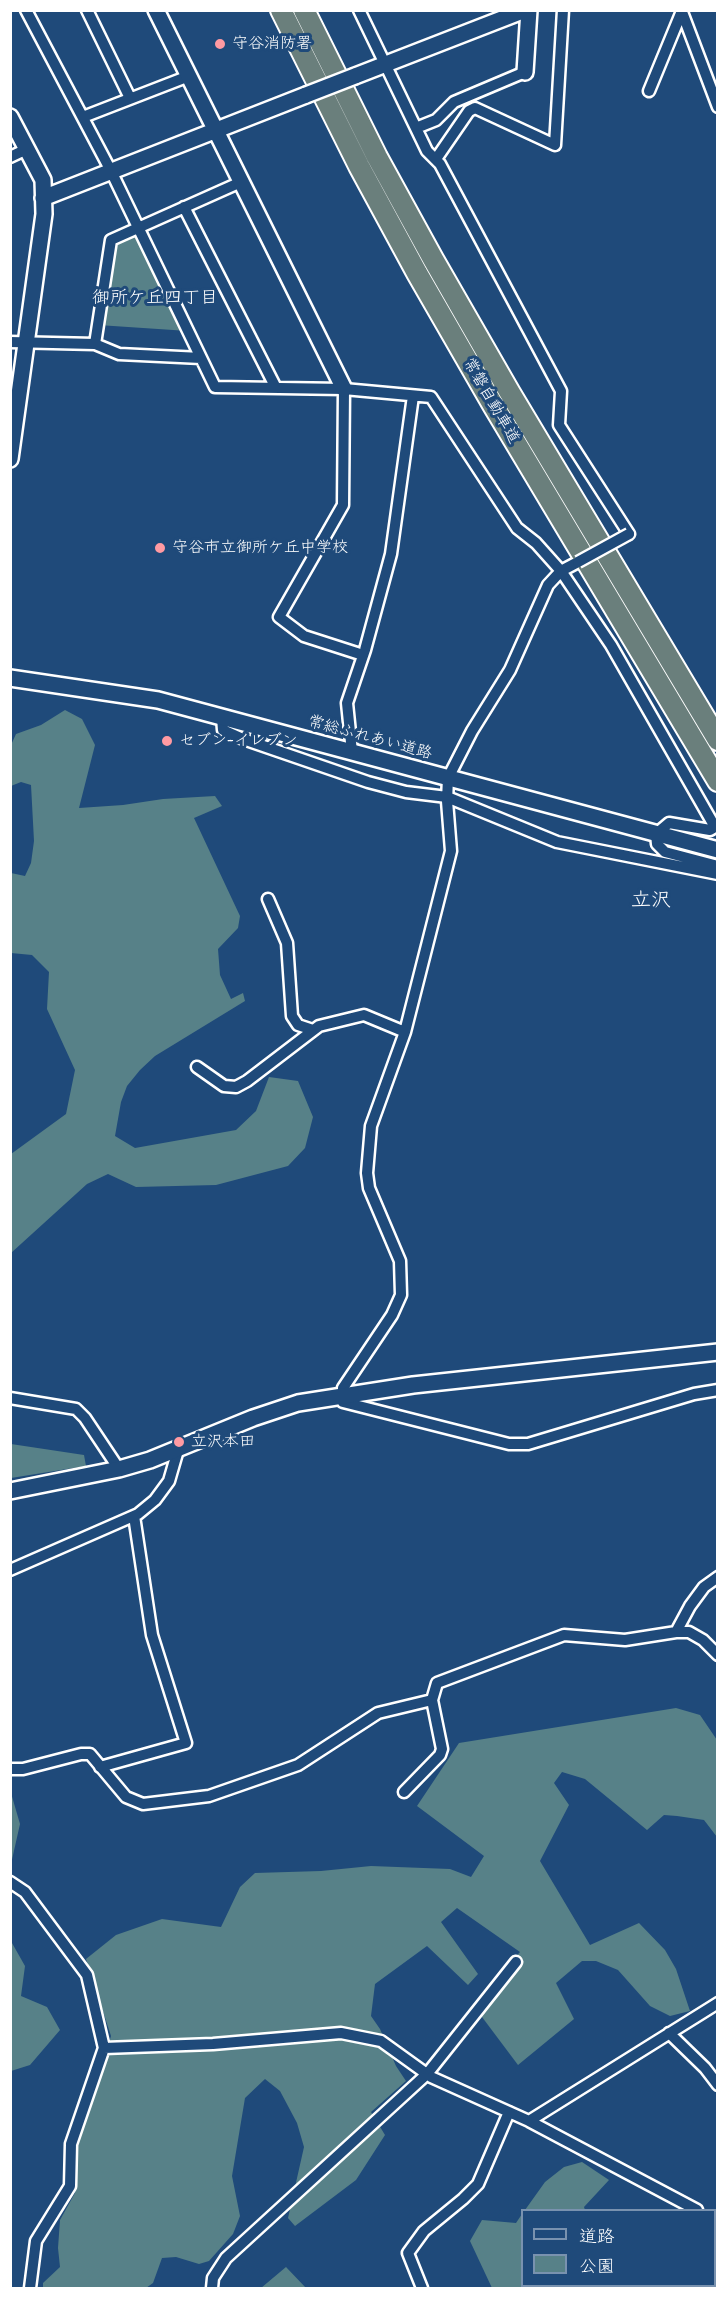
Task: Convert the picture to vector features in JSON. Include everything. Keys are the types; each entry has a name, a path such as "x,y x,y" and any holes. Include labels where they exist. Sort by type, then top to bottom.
{"highway":[{"name":"常磐自動車道","path":"281,10 359,166 417,273 717,781"},
{"name":"常磐自動車道","path":"304,10 377,157 433,259 510,393 717,740"}],"street":[{"path":"26,10 111,171 215,387 344,388 431,397 517,528 536,543 561,571 611,645 715,827 710,830 669,823 656,834 657,844 665,852 717,866"},
{"path":"87,10 130,98"},
{"path":"156,10 344,388 343,505 279,617 304,636 363,655"},
{"path":"44,198 527,10 525,72 454,102 436,120 416,128"},
{"path":"436,159 469,111 476,108 555,145 563,10"},
{"path":"360,11 428,151 436,159 499,272 561,391 559,425 629,534 561,571 548,585 510,670 472,731 447,778 451,851 405,1032 371,1126 367,1173 369,1188 400,1261 401,1295 392,1315 343,1388 343,1402 508,1444 528,1444 694,1394 717,1390"},
{"path":"649,91 682,11"},
{"path":"682,11 717,107"},
{"path":"82,117 189,76"},
{"path":"10,117 43,180 44,198 28,343 10,459"},
{"path":"10,157 27,149"},
{"path":"96,344 111,240 241,182"},
{"path":"184,207 276,388"},
{"path":"10,342 96,344 119,354 201,358"},
{"path":"352,752 347,703 391,554 403,454 413,396"},
{"name":"常総ふれあい道路","path":"10,678 158,700 717,850"},
{"path":"222,717 223,730 243,739 368,782 406,792 447,797 557,842 717,874"},
{"path":"268,899 287,943 292,1016 298,1025 313,1030"},
{"path":"197,1067 219,1083 236,1087 319,1026 364,1015 405,1032"},
{"path":"10,1491 119,1469 178,1450 278,1408 298,1402 413,1385 717,1352"},
{"path":"10,1398 76,1409 85,1418 119,1469"},
{"path":"10,1570 134,1516 155,1500 169,1480 178,1450"},
{"path":"100,1767 186,1743 152,1635 134,1516"},
{"path":"676,1632 697,1596 717,1577"},
{"path":"404,1792 440,1755 442,1749 432,1700 437,1683 564,1635 625,1641 676,1632 689,1632 703,1640 717,1655"},
{"path":"10,1769 23,1769 81,1754 90,1754 126,1797 143,1804 209,1796 298,1765 378,1713 432,1700"},
{"path":"10,1882 25,1892 87,1975 104,2048 71,2144 70,2186 36,2241 30,2289"},
{"path":"212,2289 213,2278 226,2258 427,2074 516,1962"},
{"path":"529,2121 717,2003"},
{"path":"104,2048 213,2044 341,2033 381,2041 427,2074 529,2121 693,2209"},
{"path":"669,2033 705,2068 717,2085"},
{"path":"423,2289 408,2253 424,2231 478,2184 509,2112"}],"green space":[{"path":"138,228 188,331 98,325 111,240"},
{"path":"65,710 82,719 95,745 79,808 215,796 222,806 194,818 240,916 238,928 218,949 220,975 231,999 243,993 245,1001 155,1056 140,1070 127,1086 121,1102 115,1136 135,1148 236,1130 256,1111 269,1077 298,1081 313,1117 305,1148 288,1166 216,1185 136,1187 108,1174 87,1184 11,1253 11,1154 66,1114 75,1070 47,1009 49,972 32,955 11,953 11,873 25,876 31,863 34,841 31,785 21,782 11,786 11,745 16,734 41,725"},
{"path":"11,1444 84,1455 86,1466 11,1478"},
{"path":"676,1708 700,1715 717,1740 717,1837 704,1820 677,1816 664,1815 647,1830 585,1779 562,1772 554,1783 569,1805 540,1861 590,1945 639,1923 665,1950 676,1969 690,2011 670,2016 650,2006 618,1970 596,1961 582,1961 556,1983 574,2019 518,2065 476,2009 480,1996 520,1952 457,1908 441,1922 478,1974 468,1985 427,1946 375,1984 371,2016 406,2081 371,2112 385,2135 356,2180 295,2226 288,2218 304,2147 297,2123 280,2091 265,2079 245,2098 232,2176 240,2216 233,2234 209,2261 199,2264 176,2257 162,2258 153,2283 146,2288 43,2288 43,2283 60,2267 58,2248 60,2220 75,2193 78,2145 111,2036 86,1959 116,1935 162,1919 221,1927 240,1887 255,1873 321,1871 371,1866 450,1869 471,1877 484,1856 417,1806 459,1743"},
{"path":"11,1793 20,1824 11,1864"},
{"path":"10,1932 12,1943 25,1966 21,1996 47,2007 60,2030 30,2065 11,2071"},
{"path":"582,2162 609,2180 585,2209 526,2209 545,2182 564,2167"},
{"path":"521,2216 521,2287 702,2287 492,2288 470,2241 482,2220 516,2223"},
{"path":"286,2267 306,2288 261,2288"}],"place":[{"name":"守谷消防署","path":"220,44"},
{"name":"守谷市立御所ケ丘中学校","path":"160,548"},
{"name":"セブン-イレブン","path":"167,741"},
{"name":"立沢本田","path":"179,1442"}],"district":[{"name":"御所ケ丘四丁目","path":"155,298"},
{"name":"立沢","path":"651,901"}]}
